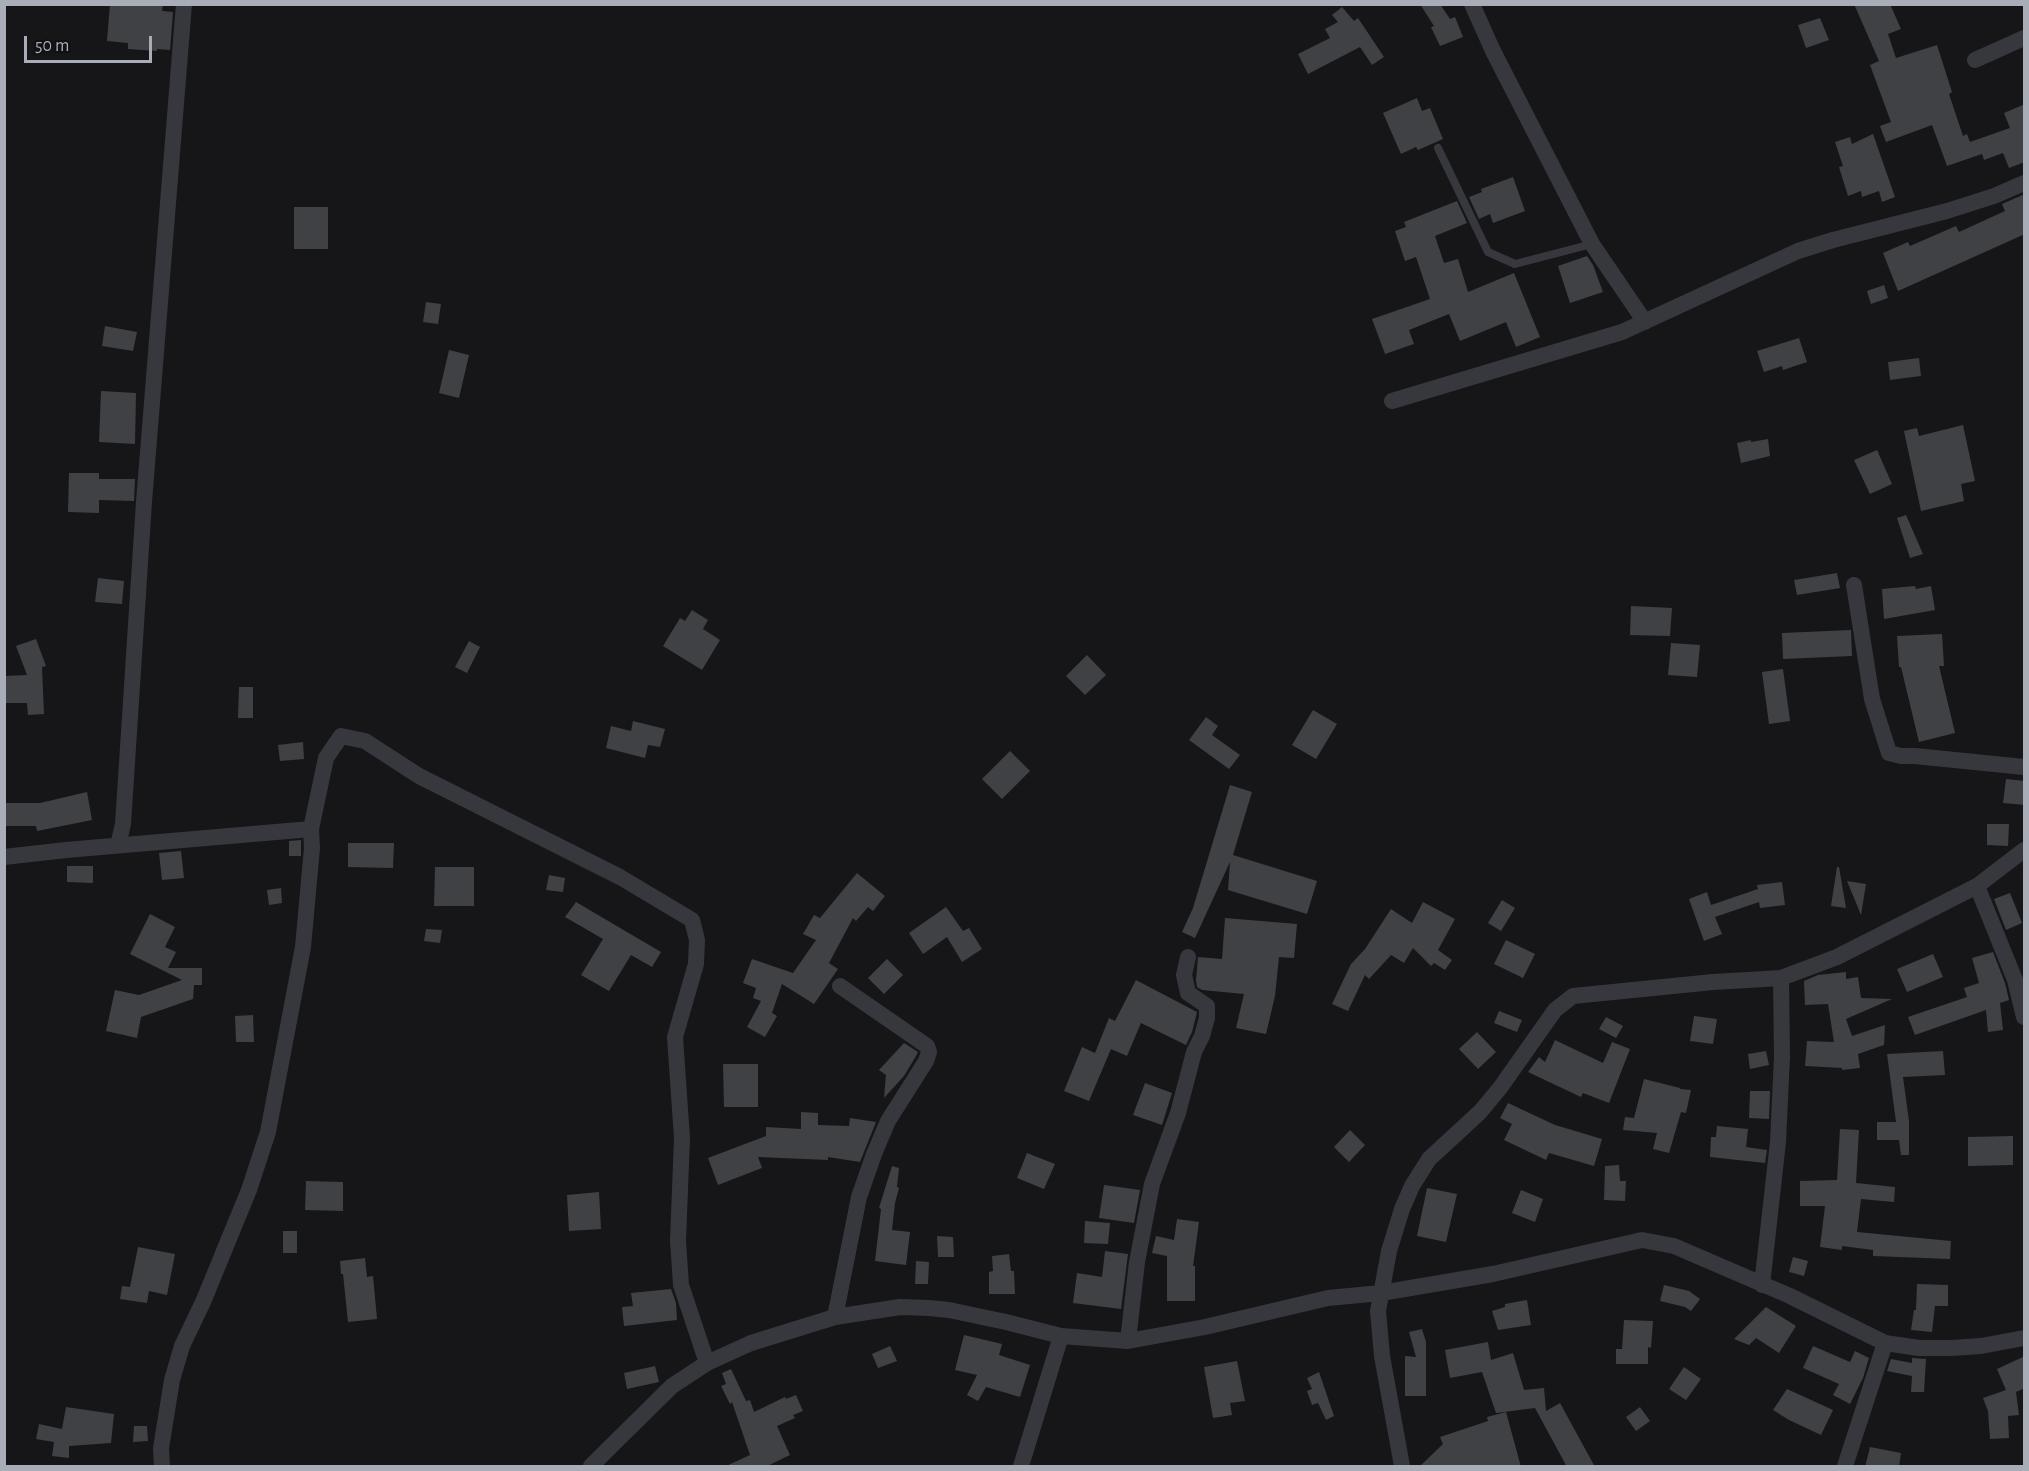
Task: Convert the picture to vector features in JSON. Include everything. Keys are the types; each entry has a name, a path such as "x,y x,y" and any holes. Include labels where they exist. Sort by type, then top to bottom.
{"street":[{"path":"118,845 123,824 144,502 184,4"},
{"path":"1472,4 1493,51 1592,244 1645,322"},
{"path":"1975,60 2025,38"},
{"path":"1392,401 1601,339 1645,322 1798,251 1947,211 2025,183"},
{"path":"1854,585 1872,699 1889,753 2025,767"},
{"path":"162,1467 161,1448 171,1380 182,1346 203,1302 249,1190 268,1132 303,947 312,848 311,829 326,758 341,736 365,741 419,776 620,877 692,920 697,940 696,963 675,1037 682,1138 678,1241 681,1285 707,1363"},
{"path":"4,857 311,829"},
{"path":"1402,1467 1382,1356 1378,1311 1389,1251 1402,1209 1429,1159 1480,1112 1564,1001 1573,996 1713,982 1781,978 1837,957 1977,886 2025,850"},
{"path":"1977,886 2015,980 2025,1017"},
{"path":"1128,1341 1137,1263 1152,1184 1178,1113 1194,1052 1207,1018 1207,1006 1188,993 1184,975 1188,957"},
{"path":"1762,1285 1778,1142 1782,1057 1781,978"},
{"path":"835,1317 859,1197 874,1154 888,1120 926,1061 929,1052 927,1046 840,986"},
{"path":"591,1467 672,1386 707,1363 751,1343 835,1317 900,1307 929,1308 1061,1336 1128,1341 1204,1327 1328,1298 1381,1293 1493,1274 1642,1240 1674,1246 1790,1296 1885,1343 1918,1348 1951,1348 1981,1346 2025,1338"},
{"path":"1021,1467 1061,1336"},
{"path":"1845,1467 1885,1343"}],"lane":[{"path":"1438,148 1488,252 1515,264 1592,244"}],"building":[{"path":"110,4 163,4 162,11 173,12 170,50 128,49 128,43 107,41"},
{"path":"1420,4 1440,4 1450,19 1455,17 1463,37 1440,46 1431,27 1434,26"},
{"path":"1854,4 1890,4 1901,29 1888,34 1896,58 1937,45 1952,92 1949,94 1963,136 1967,134 1970,142 2010,128 2004,113 2025,104 2025,162 2009,168 2003,153 1984,160 1982,154 1947,166 1932,125 1886,142 1880,126 1891,122 1870,65 1879,61"},
{"path":"1342,7 1354,21 1358,18 1384,57 1372,65 1360,47 1308,74 1298,54 1330,38 1325,29 1338,22 1332,15"},
{"path":"1820,18 1829,40 1806,48 1798,25"},
{"path":"1417,98 1422,111 1430,108 1443,139 1418,150 1416,147 1401,154 1383,113"},
{"path":"1873,134 1895,197 1882,202 1879,191 1862,197 1861,191 1848,196 1839,167 1843,166 1835,142 1850,137 1852,144"},
{"path":"1513,177 1525,211 1493,223 1490,214 1479,219 1469,197 1482,192 1481,189"},
{"path":"2025,194 2025,234 1898,291 1883,253 1908,242 1910,246 1956,226 1959,232 2005,211 2002,204"},
{"path":"1457,201 1467,223 1435,236 1444,263 1458,259 1468,292 1514,273 1540,337 1516,347 1506,322 1460,341 1449,314 1409,330 1414,344 1385,354 1372,319 1430,299 1416,257 1405,261 1395,231 1406,227 1404,222"},
{"path":"294,207 328,207 328,249 294,249"},
{"path":"1587,256 1593,265 1603,292 1570,303 1558,266"},
{"path":"1884,285 1888,298 1871,304 1867,291"},
{"path":"426,302 441,304 438,324 423,322"},
{"path":"105,326 137,332 133,351 102,346"},
{"path":"1799,338 1807,362 1783,370 1782,366 1764,372 1757,351"},
{"path":"449,350 469,355 459,398 439,393"},
{"path":"1919,358 1921,376 1890,380 1888,362"},
{"path":"101,391 136,393 135,444 99,442"},
{"path":"1963,425 1975,481 1961,484 1964,501 1921,511 1904,431 1917,428 1919,436"},
{"path":"1768,439 1770,456 1741,463 1737,443"},
{"path":"1877,450 1892,484 1870,494 1854,460"},
{"path":"69,473 99,473 99,479 135,479 134,501 99,500 99,513 68,512"},
{"path":"1906,515 1923,554 1910,558 1897,518"},
{"path":"1837,573 1840,588 1797,595 1794,580"},
{"path":"98,578 124,581 122,604 95,602"},
{"path":"1915,586 1916,589 1931,586 1935,610 1884,619 1882,589"},
{"path":"1631,606 1672,608 1670,636 1630,635"},
{"path":"692,610 708,620 703,629 720,640 702,670 663,646 680,618 685,621"},
{"path":"1851,630 1852,656 1783,659 1782,633"},
{"path":"1942,634 1944,666 1939,666 1955,733 1919,742 1901,667 1899,667 1897,636"},
{"path":"36,639 46,666 42,667 44,714 28,715 27,703 4,703 4,676 27,675 16,646"},
{"path":"469,641 480,647 467,673 455,667"},
{"path":"1671,643 1700,645 1697,677 1668,675"},
{"path":"1087,655 1106,675 1085,695 1066,676"},
{"path":"1783,669 1790,721 1769,724 1762,672"},
{"path":"239,687 253,687 253,718 238,718"},
{"path":"1313,710 1337,724 1316,759 1292,745"},
{"path":"1206,717 1218,726 1212,735 1240,755 1229,769 1189,740"},
{"path":"633,721 665,729 660,747 648,745 645,758 606,748 611,726 631,731"},
{"path":"303,742 304,759 280,761 278,745"},
{"path":"1010,751 1030,771 1002,799 982,779"},
{"path":"2006,779 2025,781 2025,805 2003,803"},
{"path":"1230,785 1252,792 1233,855 1317,881 1307,914 1228,890 1230,862 1195,938 1182,932 1193,908"},
{"path":"87,792 92,820 37,831 36,826 4,826 4,803 40,803"},
{"path":"1987,824 2009,824 2008,846 1987,845"},
{"path":"301,840 301,856 289,856 289,841"},
{"path":"348,843 394,843 393,868 348,867"},
{"path":"181,851 184,878 162,880 159,853"},
{"path":"67,866 93,866 93,883 67,882"},
{"path":"435,867 474,867 474,906 434,906"},
{"path":"1837,867 1839,867 1846,908 1831,906"},
{"path":"857,873 885,896 873,911 868,907 856,921 853,918 829,963 838,969 814,1004 782,984 772,1013 777,1016 765,1037 747,1027 761,1001 753,998 756,988 743,983 752,959 793,973 816,940 803,934 814,915 820,918"},
{"path":"549,875 565,878 563,892 546,890"},
{"path":"1847,881 1866,884 1861,915"},
{"path":"1782,882 1785,905 1760,908 1759,902 1715,917 1722,934 1704,941 1689,899 1707,892 1711,905 1758,889 1757,885"},
{"path":"281,888 282,903 269,905 267,890"},
{"path":"2010,893 2022,923 2006,930 1994,899"},
{"path":"1502,900 1515,908 1501,931 1488,923"},
{"path":"576,902 661,952 652,967 631,955 609,991 581,975 603,939 565,917"},
{"path":"1423,902 1455,919 1438,950 1452,960 1445,970 1434,963 1431,966 1413,948 1404,963 1391,955 1369,979 1365,975 1348,1011 1332,1004 1351,964 1365,949 1391,909 1412,923"},
{"path":"946,907 963,931 969,928 982,949 962,962 947,937 923,954 909,933"},
{"path":"150,914 175,927 165,947 176,952 168,968 202,968 202,985 194,985 193,999 141,1017 137,1038 106,1031 115,990 139,995 182,980 130,954"},
{"path":"1225,918 1297,924 1294,958 1279,957 1275,996 1266,1034 1236,1028 1244,994 1202,990 1197,987 1198,957 1222,959"},
{"path":"426,929 442,930 440,943 424,941"},
{"path":"1506,940 1535,954 1523,978 1494,964"},
{"path":"1993,952 2009,1000 2000,1003 2003,1030 1988,1032 1986,1010 1915,1035 1908,1017 1967,997 1964,988 1979,983 1972,958"},
{"path":"1933,954 1943,977 1907,992 1897,969"},
{"path":"887,959 903,975 884,994 868,978"},
{"path":"1846,972 1846,979 1858,977 1861,998 1892,999 1846,1019 1852,1036 1885,1025 1884,1045 1858,1054 1860,1068 1842,1070 1842,1068 1805,1066 1807,1041 1834,1042 1828,1004 1805,1005 1804,981 1818,975"},
{"path":"1136,980 1197,1012 1186,1045 1141,1023 1127,1056 1111,1049 1089,1101 1064,1091 1082,1047 1095,1053 1109,1018 1115,1021"},
{"path":"1499,1011 1522,1020 1517,1032 1494,1023"},
{"path":"253,1015 254,1042 236,1042 235,1016"},
{"path":"1694,1016 1717,1019 1713,1044 1690,1041"},
{"path":"1606,1017 1623,1026 1616,1038 1599,1029"},
{"path":"1477,1032 1496,1052 1478,1069 1459,1049"},
{"path":"1555,1040 1603,1063 1612,1042 1630,1049 1609,1103 1583,1093 1581,1097 1528,1072 1539,1057 1545,1062"},
{"path":"904,1043 918,1052 904,1076 884,1098 886,1075 879,1070"},
{"path":"1766,1051 1769,1065 1750,1069 1748,1054"},
{"path":"1943,1051 1945,1075 1903,1077 1909,1121 1909,1155 1901,1155 1899,1140 1877,1140 1877,1122 1896,1122 1887,1054"},
{"path":"723,1064 758,1064 758,1107 724,1107"},
{"path":"1644,1079 1691,1090 1686,1113 1681,1112 1669,1153 1653,1149 1657,1133 1623,1130 1625,1117 1634,1118"},
{"path":"1145,1083 1172,1093 1162,1125 1133,1115"},
{"path":"1750,1091 1770,1091 1769,1119 1749,1118"},
{"path":"1508,1103 1555,1125 1602,1139 1594,1166 1549,1153 1546,1160 1504,1140 1512,1124 1500,1118"},
{"path":"801,1112 818,1113 818,1125 849,1126 850,1118 876,1122 860,1162 828,1157 828,1160 758,1157 762,1168 718,1185 708,1158 766,1136 766,1127 801,1129"},
{"path":"1717,1126 1748,1129 1746,1147 1767,1150 1765,1163 1710,1157 1711,1137 1716,1137"},
{"path":"1840,1129 1859,1130 1856,1183 1895,1187 1894,1202 1861,1199 1857,1232 1951,1241 1950,1259 1873,1256 1873,1250 1842,1246 1842,1250 1820,1247 1825,1206 1800,1206 1800,1181 1837,1180"},
{"path":"1350,1130 1365,1145 1349,1162 1334,1147"},
{"path":"2013,1136 2013,1165 1968,1166 1968,1137"},
{"path":"1027,1153 1055,1164 1044,1189 1017,1178"},
{"path":"1619,1165 1620,1181 1626,1181 1625,1201 1604,1200 1605,1166"},
{"path":"892,1166 899,1168 897,1187 899,1188 892,1230 910,1232 906,1265 875,1261 881,1209 879,1208"},
{"path":"306,1181 343,1182 343,1211 305,1210"},
{"path":"1104,1185 1140,1190 1134,1223 1099,1218"},
{"path":"1427,1188 1457,1194 1446,1242 1417,1236"},
{"path":"1521,1190 1543,1199 1535,1222 1512,1213"},
{"path":"599,1192 601,1229 569,1231 567,1195"},
{"path":"1177,1219 1199,1222 1193,1266 1195,1266 1195,1301 1167,1301 1167,1256 1152,1253 1156,1236 1174,1240"},
{"path":"1085,1221 1110,1223 1108,1244 1084,1243"},
{"path":"283,1231 297,1231 297,1253 283,1253"},
{"path":"937,1236 953,1237 954,1257 938,1257"},
{"path":"138,1247 175,1254 167,1295 149,1291 147,1303 120,1299 122,1286 130,1287"},
{"path":"1105,1251 1128,1254 1121,1309 1073,1303 1077,1273 1102,1277"},
{"path":"1009,1254 1011,1271 1014,1271 1015,1294 989,1294 989,1272 993,1271 992,1256"},
{"path":"1793,1257 1808,1261 1804,1276 1789,1272"},
{"path":"365,1258 367,1277 373,1276 377,1319 348,1322 340,1261"},
{"path":"916,1261 929,1262 928,1284 915,1284"},
{"path":"1917,1284 1948,1285 1948,1306 1935,1306 1932,1332 1911,1330 1914,1310 1916,1310"},
{"path":"1664,1285 1689,1291 1700,1299 1691,1311 1685,1307 1660,1301"},
{"path":"671,1289 676,1303 677,1320 624,1326 622,1307 633,1306 631,1293"},
{"path":"1527,1300 1531,1325 1498,1330 1492,1311 1505,1307 1505,1304"},
{"path":"1766,1307 1796,1326 1779,1353 1756,1338 1749,1345 1734,1339"},
{"path":"1624,1320 1653,1321 1651,1348 1648,1347 1648,1364 1616,1364 1616,1349 1622,1349"},
{"path":"1422,1329 1426,1342 1426,1396 1405,1396 1405,1356 1416,1357 1409,1332"},
{"path":"964,1335 1002,1344 999,1355 1030,1365 1020,1397 986,1387 978,1401 967,1395 977,1375 955,1370"},
{"path":"1488,1342 1491,1360 1513,1353 1524,1390 1544,1388 1546,1411 1560,1403 1595,1467 1567,1467 1535,1408 1496,1413 1482,1372 1450,1378 1445,1350"},
{"path":"890,1346 897,1361 878,1368 872,1354"},
{"path":"1813,1346 1850,1362 1855,1351 1869,1358 1863,1378 1850,1404 1833,1395 1839,1384 1803,1368"},
{"path":"2025,1356 2025,1388 2016,1392 2019,1415 2008,1416 2009,1438 1990,1439 1988,1411 1983,1398 2006,1390 1997,1369"},
{"path":"1912,1358 1926,1359 1924,1392 1911,1392 1912,1376 1887,1371 1891,1359 1912,1363"},
{"path":"1237,1361 1245,1401 1230,1403 1232,1415 1213,1418 1204,1367"},
{"path":"655,1366 659,1382 627,1389 624,1373"},
{"path":"1684,1367 1701,1379 1686,1400 1669,1389"},
{"path":"731,1369 746,1401 750,1400 754,1412 785,1397 786,1399 796,1395 803,1411 793,1415 795,1418 777,1426 790,1455 765,1467 724,1467 750,1455 732,1402 730,1404 721,1386 726,1384 722,1373"},
{"path":"1319,1372 1334,1416 1326,1420 1318,1403 1312,1405 1307,1391 1312,1389 1307,1378"},
{"path":"1787,1389 1833,1410 1821,1435 1773,1410"},
{"path":"66,1407 114,1414 111,1443 69,1446 69,1458 52,1456 54,1442 36,1439 39,1424 62,1429"},
{"path":"1640,1407 1650,1421 1636,1431 1626,1417"},
{"path":"1506,1412 1521,1467 1419,1467 1443,1444 1440,1437 1488,1421 1487,1417"},
{"path":"134,1426 147,1426 148,1441 133,1442"},
{"path":"1870,1447 1901,1453 1899,1467 1865,1467"}]}
